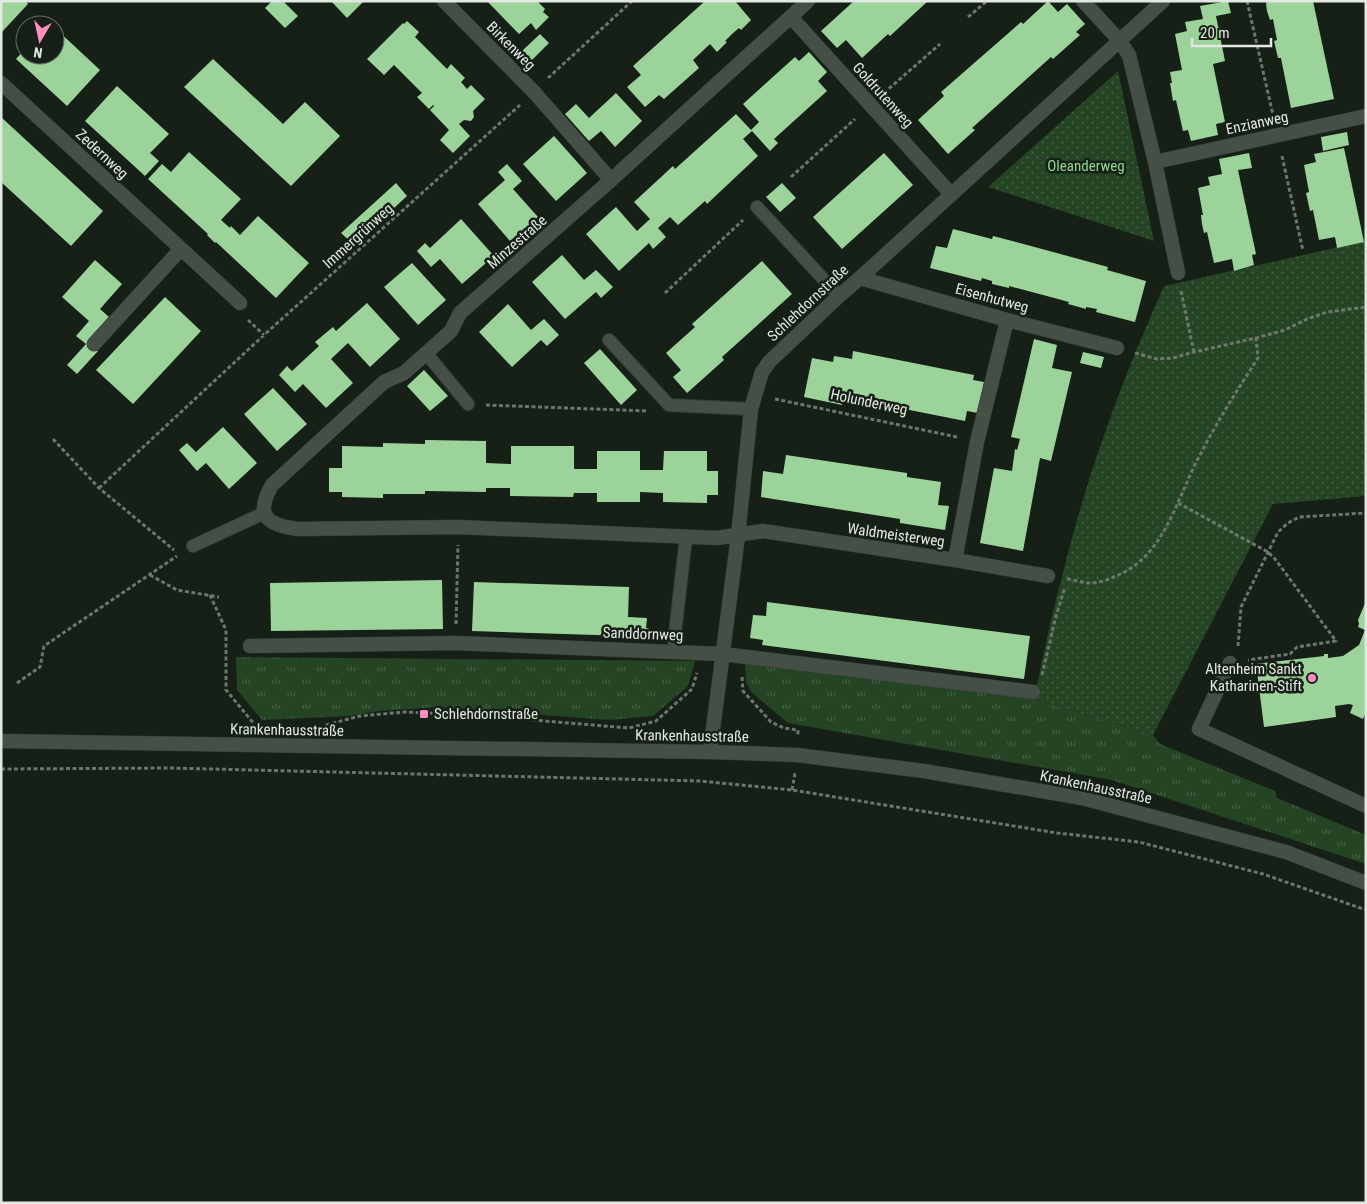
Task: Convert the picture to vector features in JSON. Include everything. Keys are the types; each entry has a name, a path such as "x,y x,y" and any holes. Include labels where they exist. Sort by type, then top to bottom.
{"street":[{"name":"Birkenweg","path":"444,1 534,92 611,180"},
{"name":"Minzestraße","path":"264,514 264,497 272,485 384,382 404,373 451,331 460,313 611,180 808,1"},
{"path":"1083,1 1119,40 1129,55 1155,162 1178,273"},
{"name":"Schlehdornstraße","path":"710,752 738,536 751,409 762,372 770,361 839,296 1163,1"},
{"name":"Goldrutenweg","path":"791,17 951,194"},
{"name":"Zedernweg","path":"1,83 240,303"},
{"name":"Enzianweg","path":"1155,162 1366,116"},
{"path":"94,344 181,249"},
{"name":"Eisenhutweg","path":"860,278 1007,320 1116,348"},
{"path":"955,560 977,442 1007,320"},
{"path":"264,514 273,523 298,529 459,527 686,538 738,536"},
{"name":"Waldmeisterweg","path":"738,536 751,532 763,532 955,560 1048,576"},
{"name":"Sanddornweg","path":"250,646 456,643 722,654 1033,692"},
{"path":"1230,663 1199,729 1366,806"},
{"name":"Krankenhausstraße","path":"1,741 710,752 797,756 924,771 1082,798 1286,852 1366,883"}],"lane":[{"path":"757,207 839,296"},
{"path":"609,340 669,405 751,409"},
{"path":"426,353 468,404"},
{"path":"193,546 264,514"},
{"path":"674,642 686,538"}],"path":[{"name":"Immergrünweg","path":"99,488 264,335 534,92 632,1"},
{"path":"968,18 987,1"},
{"path":"791,176 940,44"},
{"path":"665,293 757,207"},
{"path":"1178,273 1194,352"},
{"path":"1116,348 1166,360 1285,330 1327,312 1366,307"},
{"path":"1048,576 1090,583 1104,581 1134,567 1152,548 1167,526 1200,455 1228,404 1258,358 1256,338"},
{"name":"Holunderweg","path":"754,395 977,442"},
{"path":"468,404 655,412 669,405"},
{"path":"17,683 40,668 44,646 180,554 99,488 53,439"},
{"path":"1178,504 1268,552 1336,641 1297,646 1290,654 1230,663"},
{"path":"1230,663 1239,644 1240,607 1278,532 1288,523 1299,517 1366,513"},
{"path":"456,643 459,527"},
{"path":"150,575 176,590 219,597"},
{"path":"1033,692 1039,690 1056,616 1068,579"},
{"path":"210,595 226,630 226,690 255,726"},
{"path":"319,727 360,716 405,712 472,715 629,728 656,721 692,689 702,653"},
{"path":"739,655 743,691 772,722 784,728 798,730 797,756 792,790"},
{"path":"1,769 170,768 700,781 792,790 1057,833 1139,842 1263,874 1366,910"}],"green space":[{"name":"Oleanderweg","path":"1118,71 1154,241 988,187"},
{"path":"1366,241 1366,496 1273,504 1153,735 1034,699 1058,592 1082,502 1106,429 1164,286"},
{"path":"236,657 695,661 688,686 653,716 609,720 438,707 379,711 350,716 262,720 237,690"},
{"path":"745,662 1034,699 1153,735 1160,744 1275,791 1277,798 1366,835 1366,864 1112,780 788,723 752,693 746,682"}],"building":[{"path":"1,1 26,1 28,4 18,15 15,15 15,18 1,33"},
{"path":"272,1 283,1 298,16 285,28 265,8"},
{"path":"331,1 364,1 347,18"},
{"path":"487,1 537,1 545,9 543,12 549,17 536,30 531,23 519,34"},
{"path":"705,1 735,1 751,20 741,30 739,28 732,34 717,52 710,44 693,60 699,68 664,99 659,95 645,107 627,87 641,75 633,66"},
{"path":"854,1 928,1 890,36 888,34 862,58 846,40 837,48 821,31"},
{"path":"1048,1 1058,12 1067,4 1085,24 1076,32 1080,35 1053,59 1051,57 972,128 975,130 948,154 918,120 944,96 941,92"},
{"path":"1228,1 1231,13 1216,16 1225,61 1213,64 1225,122 1216,124 1218,135 1191,141 1188,130 1183,131 1176,100 1173,101 1170,83 1172,83 1170,72 1182,70 1175,34 1187,31 1185,22 1203,19 1200,6"},
{"path":"1269,1 1313,1 1334,99 1291,108 1281,58 1278,58 1274,41 1277,40 1273,19 1270,20 1267,11 1266,3"},
{"path":"407,21 419,32 415,37 447,69 451,64 465,78 461,82 467,89 471,85 485,99 473,111 474,117 471,121 464,120 459,124 470,136 453,153 440,140 449,130 430,110 434,106 429,109 417,97 422,93 394,65 384,75 367,59"},
{"path":"540,34 549,43 532,60 522,51"},
{"path":"65,37 100,70 67,106 23,65 65,65"},
{"path":"809,52 827,72 818,81 827,91 774,139 778,143 770,151 752,131 743,139 758,156 707,204 705,201 678,225 670,217 658,228 666,237 653,249 649,243 619,271 586,234 616,207 637,231 650,219 634,202 673,166 675,169 736,114 751,130 759,122 743,104 795,57 799,61"},
{"path":"213,59 283,124 305,102 340,136 291,186 184,87"},
{"path":"117,86 169,134 150,153 159,161 145,176 85,121"},
{"path":"616,93 642,121 615,147 601,131 589,141 565,114 576,104 589,118"},
{"path":"1,117 103,211 71,246 1,182"},
{"path":"1347,132 1349,145 1323,151 1321,137"},
{"path":"554,136 587,173 556,201 523,164"},
{"path":"1344,148 1364,242 1337,248 1335,237 1319,240 1313,210 1310,211 1306,193 1309,192 1304,165 1316,162 1314,154"},
{"path":"189,152 241,199 221,220 240,235 258,216 309,263 276,298 148,179 162,164 171,172"},
{"path":"884,153 913,185 842,249 813,217"},
{"path":"1249,153 1252,168 1238,170 1256,254 1252,255 1254,265 1234,271 1232,259 1214,263 1207,232 1204,233 1202,224 1201,215 1203,215 1198,188 1210,185 1208,177 1222,174 1219,159"},
{"path":"507,164 522,181 513,189 538,217 510,241 478,204 505,180 498,172"},
{"path":"396,183 407,196 354,245 341,233"},
{"path":"782,183 796,198 780,212 766,197"},
{"path":"461,219 494,256 462,284 440,259 431,267 417,251 425,243 430,248"},
{"path":"953,229 992,239 993,236 1031,246 1108,267 1107,270 1146,281 1135,322 1096,312 1097,309 1086,307 1086,309 1058,299 1009,286 1009,288 992,284 992,281 982,278 981,281 930,268 936,246 947,248"},
{"path":"562,255 584,280 596,270 613,287 601,298 596,292 565,319 532,282"},
{"path":"95,260 122,284 100,309 109,317 87,342 98,351 77,374 67,365 86,344 76,336 89,321 62,297"},
{"path":"762,261 792,294 722,357 724,360 687,393 673,377 681,370 666,353 695,327 692,324"},
{"path":"412,263 446,300 418,325 384,287"},
{"path":"165,297 201,331 133,404 96,370"},
{"path":"367,303 400,339 370,367 348,343 331,359 353,383 326,408 303,384 295,392 279,375 287,366 292,371 319,346 315,342 333,327 336,331"},
{"path":"508,304 531,330 544,319 559,335 547,346 541,340 512,367 479,332"},
{"path":"1034,339 1057,345 1052,368 1072,372 1051,461 1040,458 1023,551 980,543 994,468 1012,471 1015,449 1017,450 1020,439 1011,437"},
{"path":"600,349 637,390 621,405 584,363"},
{"path":"853,351 974,375 973,380 984,382 978,413 967,411 965,421 844,397 842,405 804,397 812,358 833,362 834,356 852,359"},
{"path":"1083,352 1104,357 1101,368 1080,363"},
{"path":"424,370 448,396 430,411 407,386"},
{"path":"273,388 307,424 277,451 244,414"},
{"path":"223,427 257,463 229,489 206,463 197,471 179,450 187,443 196,452"},
{"path":"425,440 486,441 486,463 511,464 511,446 574,446 574,469 597,469 597,451 640,451 640,470 663,470 664,451 707,451 707,471 718,471 718,495 707,495 707,503 663,502 663,493 640,492 640,502 597,502 597,493 574,493 573,497 510,496 510,488 486,488 486,492 425,491 425,494 383,494 383,498 342,497 342,492 329,492 329,468 342,468 342,446 383,447 383,443 425,444"},
{"path":"786,455 907,473 907,477 941,482 938,505 949,506 945,530 900,523 900,519 761,497 763,471 783,474"},
{"path":"442,580 443,629 271,631 270,583"},
{"path":"474,582 629,587 628,617 647,618 646,628 650,629 649,640 628,639 628,636 472,631"},
{"name":"Altenheim Sankt Katharinen-Stift","path":"1366,601 1366,711 1363,719 1350,713 1353,705 1349,704 1335,706 1336,717 1264,727 1256,664 1324,656 1324,654 1328,654 1328,658 1343,656 1359,645 1365,630 1358,627 1358,620"},
{"path":"767,602 1030,636 1024,679 762,645 763,640 750,638 753,615 766,616"}],"place":[{"name":"Altenheim Sankt Katharinen-Stift","path":"1312,678"},
{"name":"Schlehdornstraße","path":"424,714"}]}
